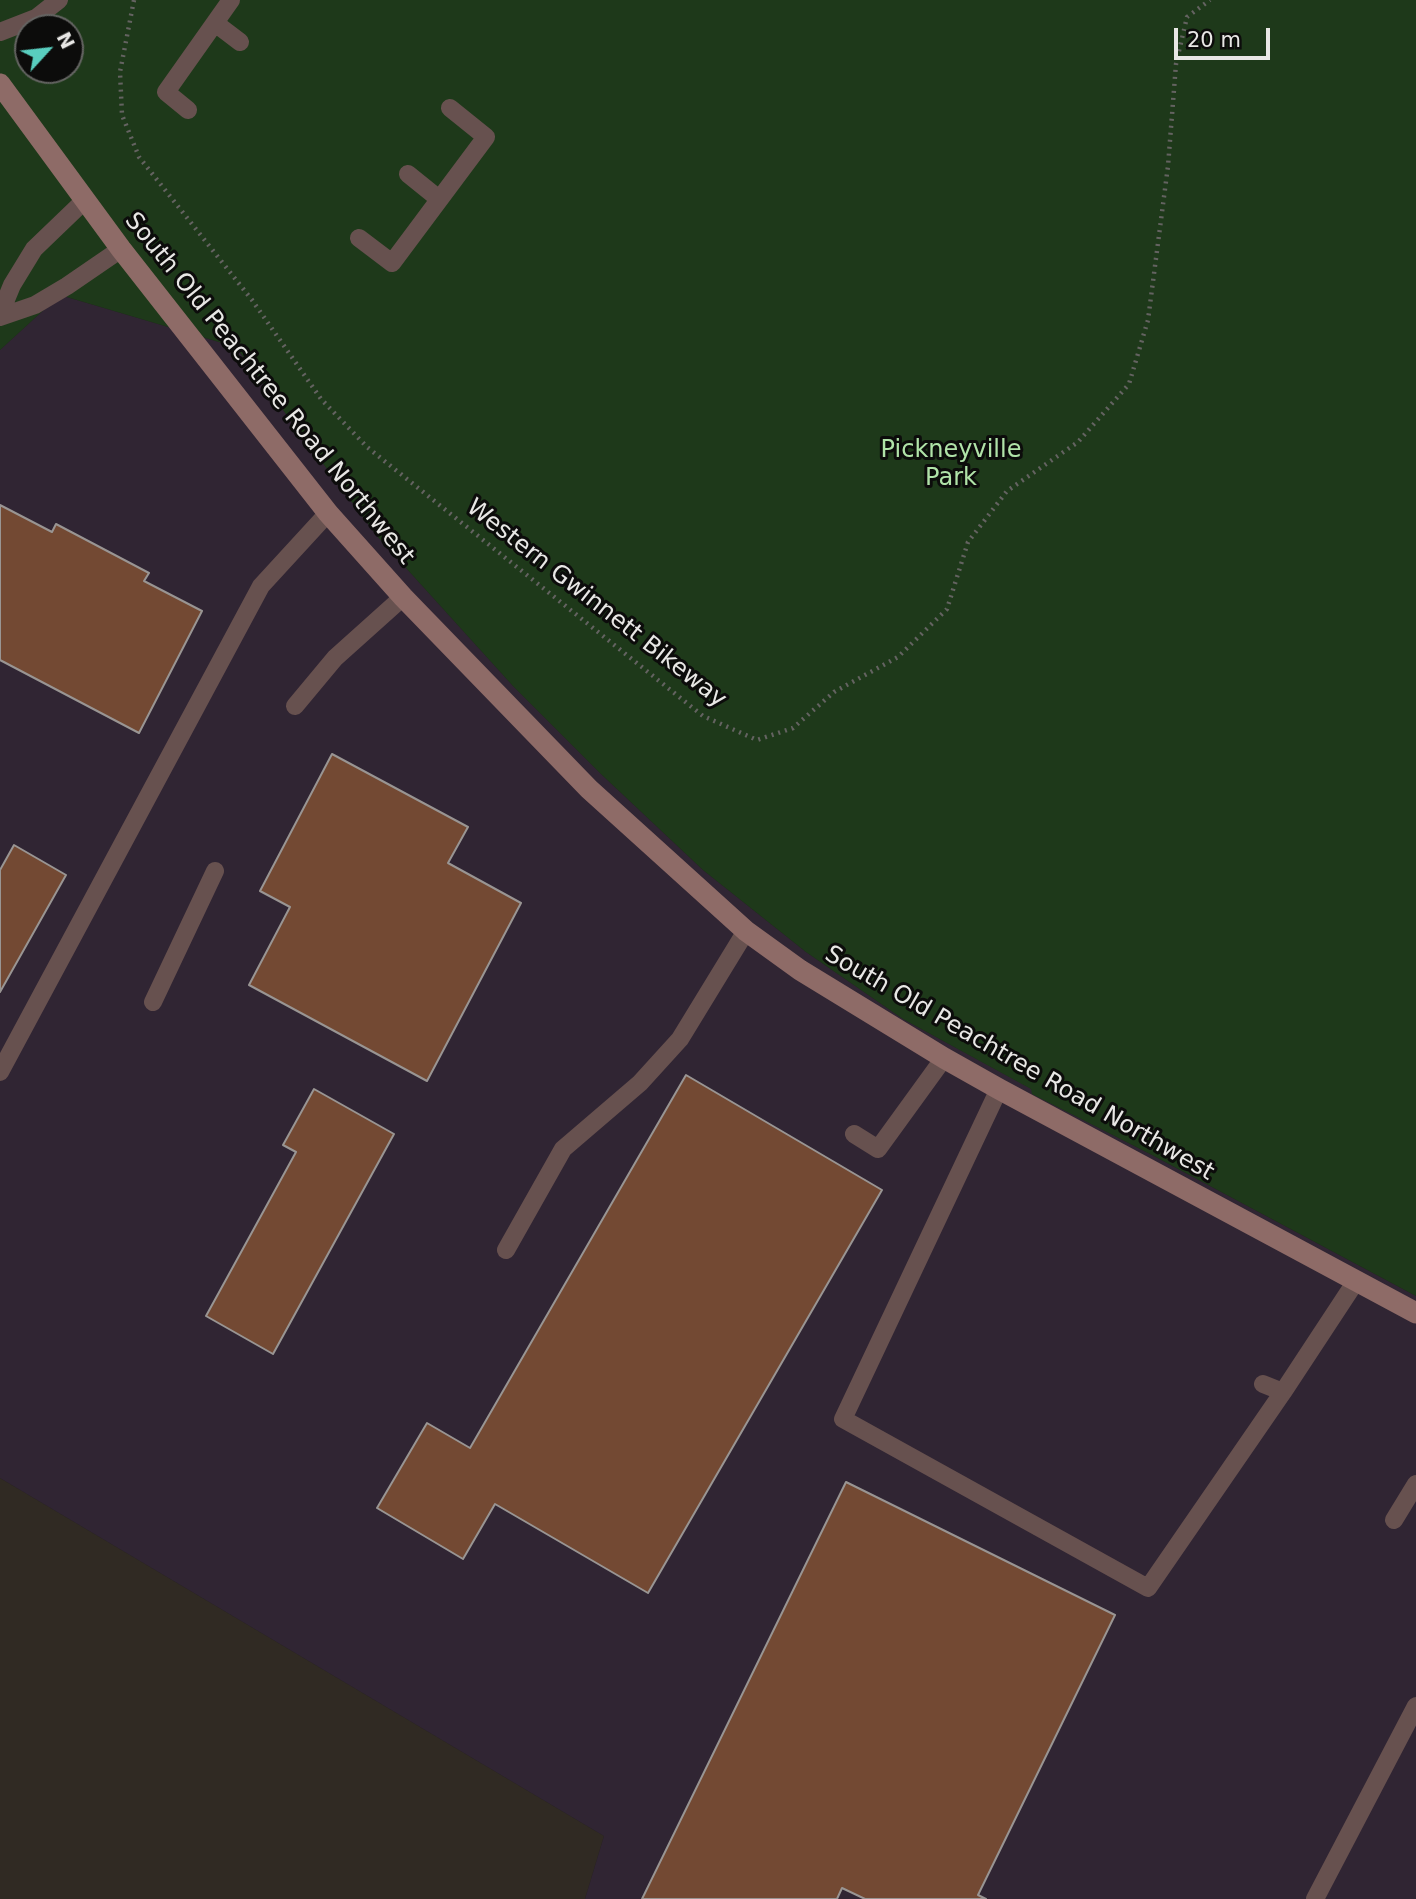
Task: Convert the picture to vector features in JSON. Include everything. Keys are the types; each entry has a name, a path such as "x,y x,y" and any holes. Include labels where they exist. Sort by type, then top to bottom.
{"street":[{"name":"South Old Peachtree Road Northwest","path":"0,84 121,249 328,513 403,597 589,789 746,931 800,970 944,1058 1416,1313"}],"lane":[{"path":"0,33 36,18 59,0"},
{"path":"188,110 166,92 231,0"},
{"path":"215,23 240,42"},
{"path":"359,238 392,263 486,137 450,108"},
{"path":"408,174 439,200"},
{"path":"0,315 12,285 34,249 85,200"},
{"path":"0,315 34,305 121,249"},
{"path":"0,1072 261,586 328,513"},
{"path":"295,706 335,658 403,597"},
{"path":"153,1003 215,872"},
{"path":"506,1250 563,1149 640,1083 680,1039 746,931"},
{"path":"854,1134 878,1149 944,1058"},
{"path":"999,1089 843,1419 1148,1588 1356,1281"},
{"path":"1263,1384 1283,1392"},
{"path":"1394,1520 1416,1484"},
{"path":"1315,1899 1416,1706"}],"path":[{"name":"Western Gwinnett Bikeway","path":"134,0 120,72 122,115 139,157 252,300 321,398 367,447 703,716 757,740 793,728 834,692 898,657 947,609 968,542 1007,491 1078,442 1129,384 1148,320 1168,166 1176,64 1187,17 1210,0"}],"shaded area":[{"path":"60,295 236,347 378,537 513,686 703,870 806,952 903,1019 1032,1089 1033,1094 1416,1296 1416,1899 585,1899 604,1836 0,1478 0,350"},
{"path":"0,1478 604,1836 585,1899 0,1899"}],"green space":[{"name":"Pickneyville Park","path":"0,0 1416,0 1416,1296 1032,1094 1031,1089 903,1019 806,952 703,870 513,686 378,537 236,347 60,295 0,350"}],"building":[{"path":"0,505 52,532 56,524 149,573 144,581 202,611 139,733 0,660"},
{"path":"332,754 468,827 448,863 521,903 427,1081 249,985 290,907 260,891"},
{"path":"14,845 66,875 0,992 0,870"},
{"path":"686,1075 882,1190 648,1593 495,1504 463,1559 377,1508 427,1423 470,1448"},
{"path":"314,1089 394,1134 273,1354 206,1316 296,1152 283,1145"},
{"path":"846,1482 1115,1615 978,1895 986,1899 865,1899 842,1888 837,1899 642,1899"}]}
